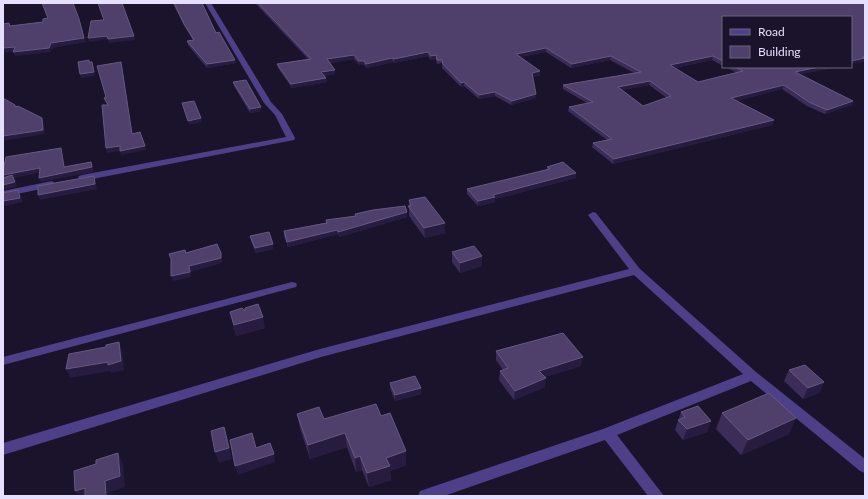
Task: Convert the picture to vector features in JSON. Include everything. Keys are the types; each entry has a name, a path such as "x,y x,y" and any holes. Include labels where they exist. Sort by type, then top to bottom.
{"street":[{"path":"74,180 291,138 278,114 268,103 208,3"},
{"path":"3,194 58,183"},
{"path":"593,215 636,271 752,375 865,467"},
{"path":"3,449 320,353 636,271"},
{"path":"3,361 292,286"},
{"path":"425,496 608,433 752,375"},
{"path":"608,433 657,496"}],"building":[{"path":"42,3 73,3 84,38 51,43 49,48 13,52 15,47 3,48 3,24 9,23 10,26 43,22 43,19 48,18"},
{"path":"98,3 122,3 134,36 108,39 107,36 88,38 91,21 104,20"},
{"path":"174,3 202,3 216,33 219,32 235,60 207,64 187,41 194,40"},
{"path":"258,3 865,3 865,57 862,57 865,58 852,61 852,16 722,16 722,60 713,56 670,65 698,82 743,71 737,68 814,68 795,72 853,101 827,110 809,102 784,85 731,98 774,120 614,159 593,143 612,139 569,107 593,102 563,85 641,72 611,56 572,64 546,48 516,54 540,71 532,73 536,94 512,101 495,92 479,95 464,82 461,83 443,64 442,60 437,60 436,55 431,56 428,52 366,64 364,61 359,61 354,55 327,59 335,70 321,72 326,78 291,84 277,64 311,59","holes":["650,81 671,96 643,106 618,87"]},
{"path":"89,60 89,62 92,62 94,72 80,74 78,62"},
{"path":"121,62 132,134 140,132 145,146 120,151 120,146 106,148 102,105 108,105 104,98 106,97 97,66"},
{"path":"246,80 261,107 250,109 233,82"},
{"path":"3,98 15,105 15,107 18,106 42,118 43,130 3,136"},
{"path":"194,101 201,118 188,121 182,103"},
{"path":"61,148 64,167 91,162 92,167 39,178 40,168 3,175 6,157"},
{"path":"563,162 576,173 493,195 495,197 478,201 467,189 550,169 547,167"},
{"path":"12,175 15,182 3,185 3,178"},
{"path":"94,176 95,184 38,195 38,186"},
{"path":"18,190 20,198 3,201 3,193"},
{"path":"425,197 445,223 424,228 408,206 411,206 409,200"},
{"path":"405,206 407,212 338,232 337,230 287,242 284,231 327,223 326,220 356,216 355,214 373,210"},
{"path":"269,232 273,244 255,248 250,236"},
{"path":"217,244 221,253 221,258 189,266 190,272 171,276 171,259 169,254 185,250 186,253"},
{"path":"474,246 482,256 460,263 452,252"},
{"path":"258,304 263,317 234,325 230,312 242,308 245,311 245,308"},
{"path":"563,333 583,357 539,371 546,378 515,391 500,371 508,368 496,351"},
{"path":"119,342 121,361 108,365 108,362 66,369 69,354 106,347 106,345"},
{"path":"805,365 824,382 808,388 789,370"},
{"path":"415,376 421,388 395,395 390,383"},
{"path":"769,393 796,418 748,440 722,413"},
{"path":"376,404 381,416 390,413 406,451 386,458 390,466 367,473 360,456 355,458 345,433 308,445 297,414 319,407 324,419"},
{"path":"698,406 711,421 687,429 678,420 685,417 681,412"},
{"path":"224,427 229,448 215,452 211,431"},
{"path":"252,433 256,448 270,443 274,454 235,466 230,440"},
{"path":"118,453 120,476 105,481 106,496 85,496 85,488 75,491 74,471 96,464 96,460"}]}
